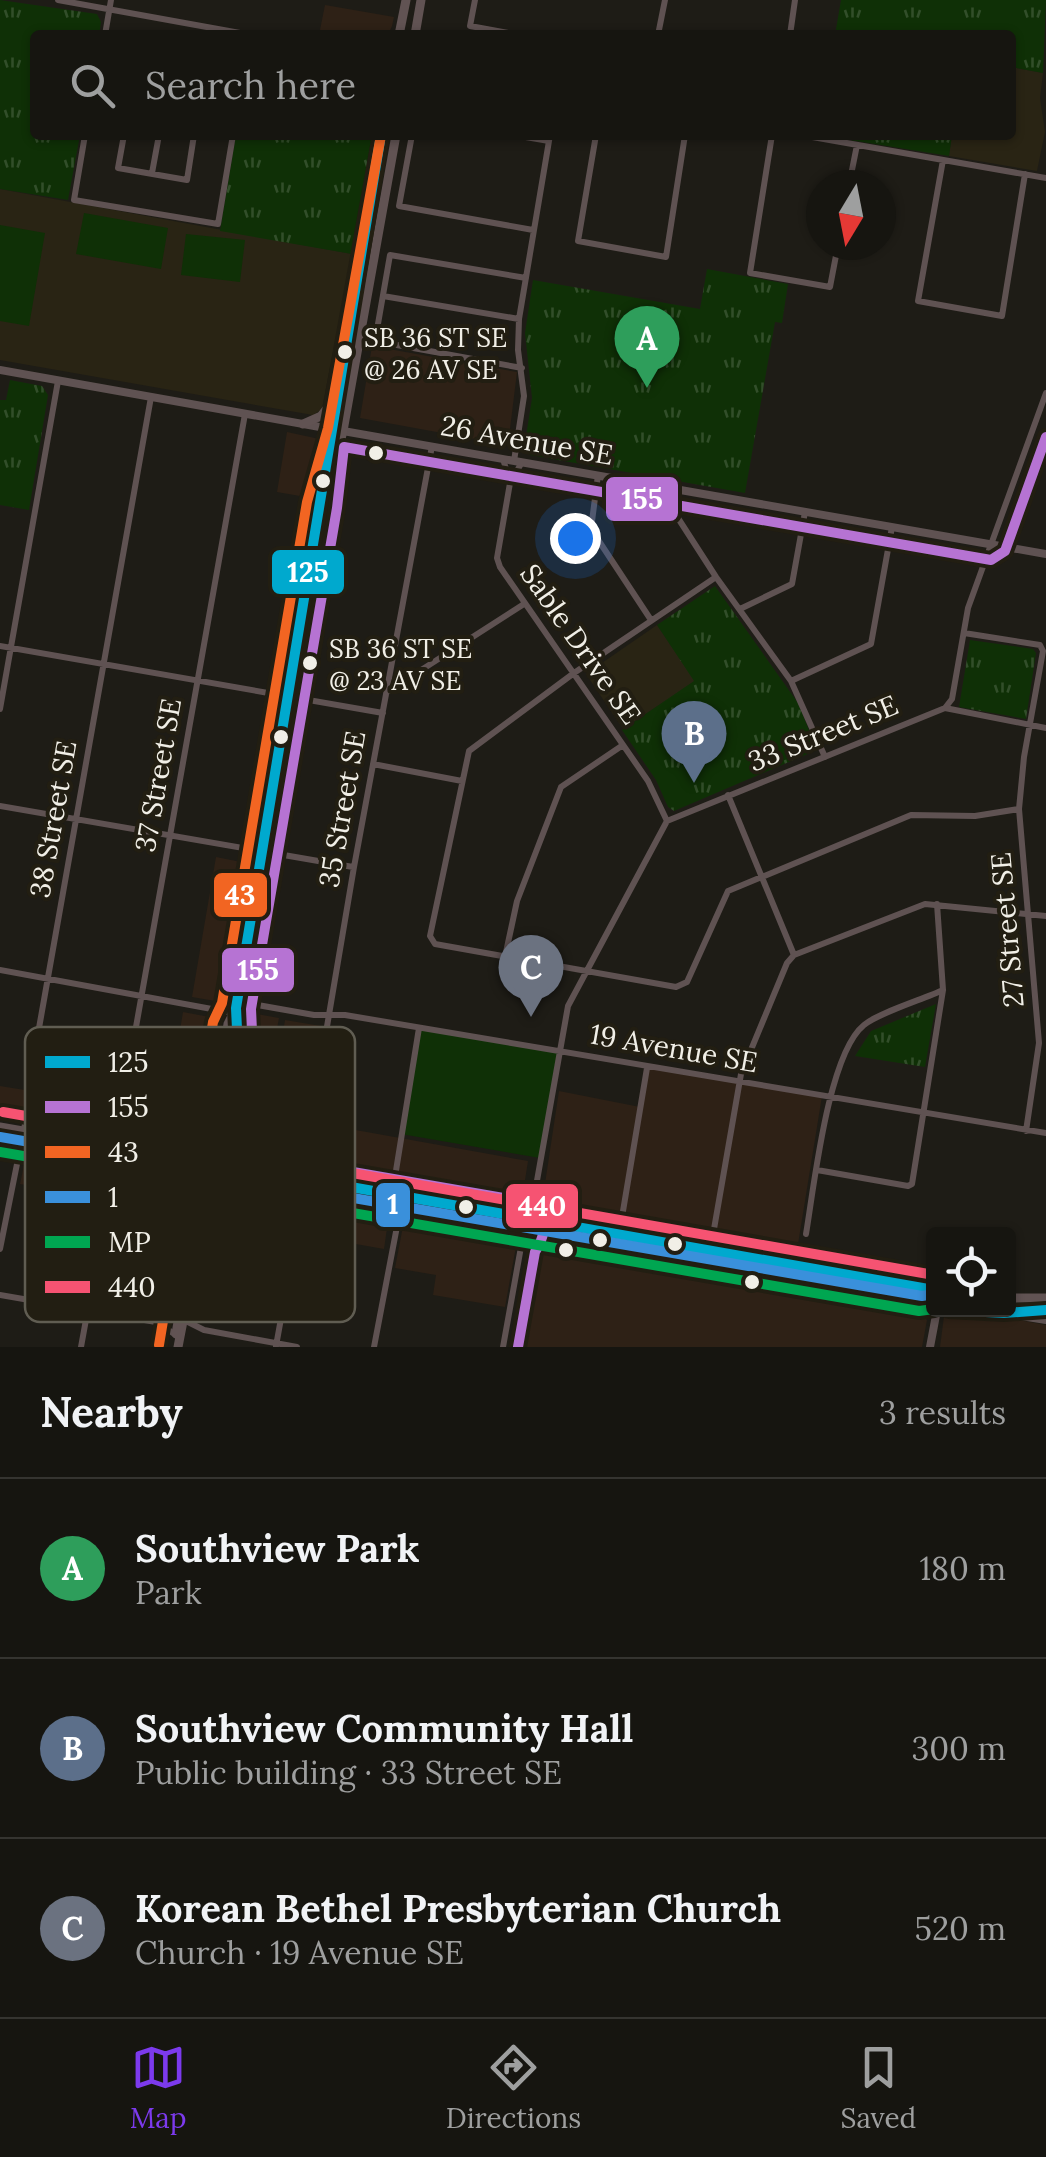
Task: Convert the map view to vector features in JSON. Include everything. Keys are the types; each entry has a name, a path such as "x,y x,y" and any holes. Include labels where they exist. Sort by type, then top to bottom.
{"main road":[{"path":"400,30 406,0"},
{"path":"415,30 421,0"},
{"path":"228,1027 236,1008 380,140"},
{"path":"322,505 343,431 395,140"},
{"path":"303,424 321,416 336,394"},
{"path":"0,1127 23,1131"},
{"path":"0,1147 25,1151"},
{"path":"355,1187 926,1289"},
{"path":"355,1206 926,1306"},
{"path":"651,1259 661,1256 697,1261 707,1258 710,1252"},
{"path":"1016,1298 1046,1298"},
{"path":"1016,1312 1046,1310"}],"street":[{"path":"58,0 221,30"},
{"path":"107,30 111,0"},
{"path":"475,0 470,26 492,30"},
{"path":"659,30 664,0"},
{"path":"791,30 795,0"},
{"path":"84,140 74,200 218,224 232,140"},
{"path":"123,140 118,168 186,180 193,140"},
{"path":"152,174 158,140"},
{"path":"411,140 399,206 533,230"},
{"name":"Sable Drive SE","path":"550,140 519,319 524,396 518,462 510,483 497,558 524,604 648,781 667,821"},
{"path":"595,140 578,241 666,257 684,140"},
{"path":"771,140 750,273 830,287 835,260"},
{"path":"830,140 1046,178"},
{"path":"852,170 857,145"},
{"path":"943,160 918,301 1002,316 1025,174"},
{"path":"522,368 375,341 390,255 526,278"},
{"path":"383,296 519,319"},
{"name":"26 Avenue SE","path":"0,370 1046,554"},
{"path":"0,709 58,381"},
{"path":"1046,393 968,608 952,699 946,708 1046,728"},
{"name":"38 Street SE","path":"40,1027 151,397"},
{"name":"37 Street SE","path":"136,1027 245,414"},
{"name":"35 Street SE","path":"327,1027 432,446"},
{"name":"Sable Drive SE","path":"503,459 510,483"},
{"path":"598,475 591,529 651,620"},
{"path":"678,489 676,515 791,681 824,756"},
{"path":"740,610 792,584 805,512"},
{"path":"791,681 871,644 892,527"},
{"path":"716,577 574,673 469,751 430,936 435,944 676,987 687,982 728,892 911,815 975,816 1020,809"},
{"path":"387,692 524,604"},
{"name":"27 Street SE","path":"964,633 1040,645 1043,651 1024,757 1020,809 1038,1043 1026,1132"},
{"path":"0,646 383,713"},
{"name":"33 Street SE","path":"667,821 946,708"},
{"path":"505,957 517,900 560,787 622,744"},
{"path":"373,764 462,782"},
{"path":"728,795 794,954"},
{"path":"0,806 354,867"},
{"path":"503,1347 568,1006 667,821"},
{"path":"710,1252 739,1083 794,954 926,904 1046,916"},
{"path":"817,1170 912,1184 943,990 937,904"},
{"name":"19 Avenue SE","path":"0,970 228,1012 246,1003 419,1028 1026,1132 1046,1132"},
{"path":"806,1234 829,1098 852,1043 864,1025 943,990"},
{"path":"403,1195 394,1183 419,1028"},
{"path":"621,1223 647,1068"},
{"name":"38 Street SE","path":"0,1250 25,1119"},
{"path":"374,1347 399,1214"},
{"path":"513,1347 530,1244 527,1237"},
{"path":"0,1294 25,1299"},
{"path":"1016,1315 1046,1320"},
{"path":"930,1347 934,1317"},
{"path":"82,1347 86,1322"},
{"path":"156,1322 177,1341 192,1330 204,1330 297,1347"},
{"path":"187,1322 204,1330"}],"shaded area":[{"path":"325,5 394,17 390,30 320,30"},
{"path":"1016,68 1043,73 1040,98 1045,132 1037,171 949,156 951,140 1016,140"},
{"path":"0,189 352,254 322,409 313,415 0,360"},
{"path":"372,346 517,372 508,445 360,418"},
{"path":"287,432 324,440 317,499 277,492"},
{"path":"657,625 695,681 623,729 586,674"},
{"path":"216,857 251,864 227,1003 192,997"},
{"path":"183,1012 220,1019 219,1027 180,1027"},
{"path":"245,1012 279,1018 277,1027 242,1027"},
{"path":"285,1020 321,1026 321,1027 284,1027"},
{"path":"647,1068 822,1096 798,1244 715,1230 713,1234 696,1236 541,1210 559,1091 640,1107"},
{"path":"0,1086 25,1090 25,1122 0,1118"},
{"path":"355,1130 528,1161 523,1193 509,1205 355,1183"},
{"path":"355,1215 388,1221 384,1249 355,1244"},
{"path":"404,1221 517,1241 505,1307 433,1295 436,1275 395,1268"},
{"path":"534,1247 921,1313 927,1320 922,1347 516,1347"},
{"path":"944,1317 1013,1319 1046,1325 1046,1347 940,1347"}],"green space":[{"path":"0,0 97,14 100,30 30,30 30,140 79,140 68,200 0,189"},
{"path":"841,0 1046,0 1043,73 1016,68 1016,30 836,30"},
{"path":"235,140 372,140 352,254 220,231"},
{"path":"850,140 951,140 949,156"},
{"path":"84,213 168,228 161,269 76,254"},
{"path":"0,225 45,233 29,326 0,321"},
{"path":"186,234 245,240 240,282 181,275"},
{"path":"707,269 788,284 782,323 775,322 745,493 530,455 524,449 532,398 525,333 533,280 700,309"},
{"path":"10,380 42,386 48,395 29,510 0,505 0,400 6,400"},
{"path":"715,586 798,703 817,750 674,811 622,730 694,681 657,625"},
{"path":"970,640 1033,649 1036,653 1026,719 959,707"},
{"path":"936,1004 925,1067 855,1056 871,1031"},
{"path":"419,1028 559,1051 540,1158 401,1134"},
{"path":"721,1232 813,1247 810,1266 721,1249"}],"transit line":[{"name":"125","path":"237,1027 236,1008 380,140"},
{"name":"43","path":"212,1027 222,1003 307,502 328,428 380,140"},
{"name":"155","path":"252,1027 251,1009 337,508 344,447 991,560 1005,551 1046,437"},
{"name":"440","path":"3,1112 25,1116"},
{"name":"1","path":"0,1137 25,1141"},
{"name":"MP","path":"0,1152 25,1156"},
{"name":"155","path":"355,1172 538,1204 544,1215 544,1228 535,1252 518,1347"},
{"name":"440","path":"355,1174 926,1274"},
{"name":"125","path":"355,1188 926,1289"},
{"name":"1","path":"355,1198 926,1295"},
{"name":"MP","path":"355,1213 926,1310"},
{"name":"125","path":"1016,1312 1046,1310"},
{"name":"43","path":"159,1345 163,1322"}],"place":[{"name":"SB 36 ST SE @ 26 AV SE","path":"345,352"},
{"name":"Southview Park","path":"647,388"},
{"name":"SB 36 ST SE @ 23 AV SE","path":"310,663"},
{"name":"Southview Community Hall","path":"694,783"},
{"name":"Korean Bethel Presbyterian Church","path":"531,1017"}]}
